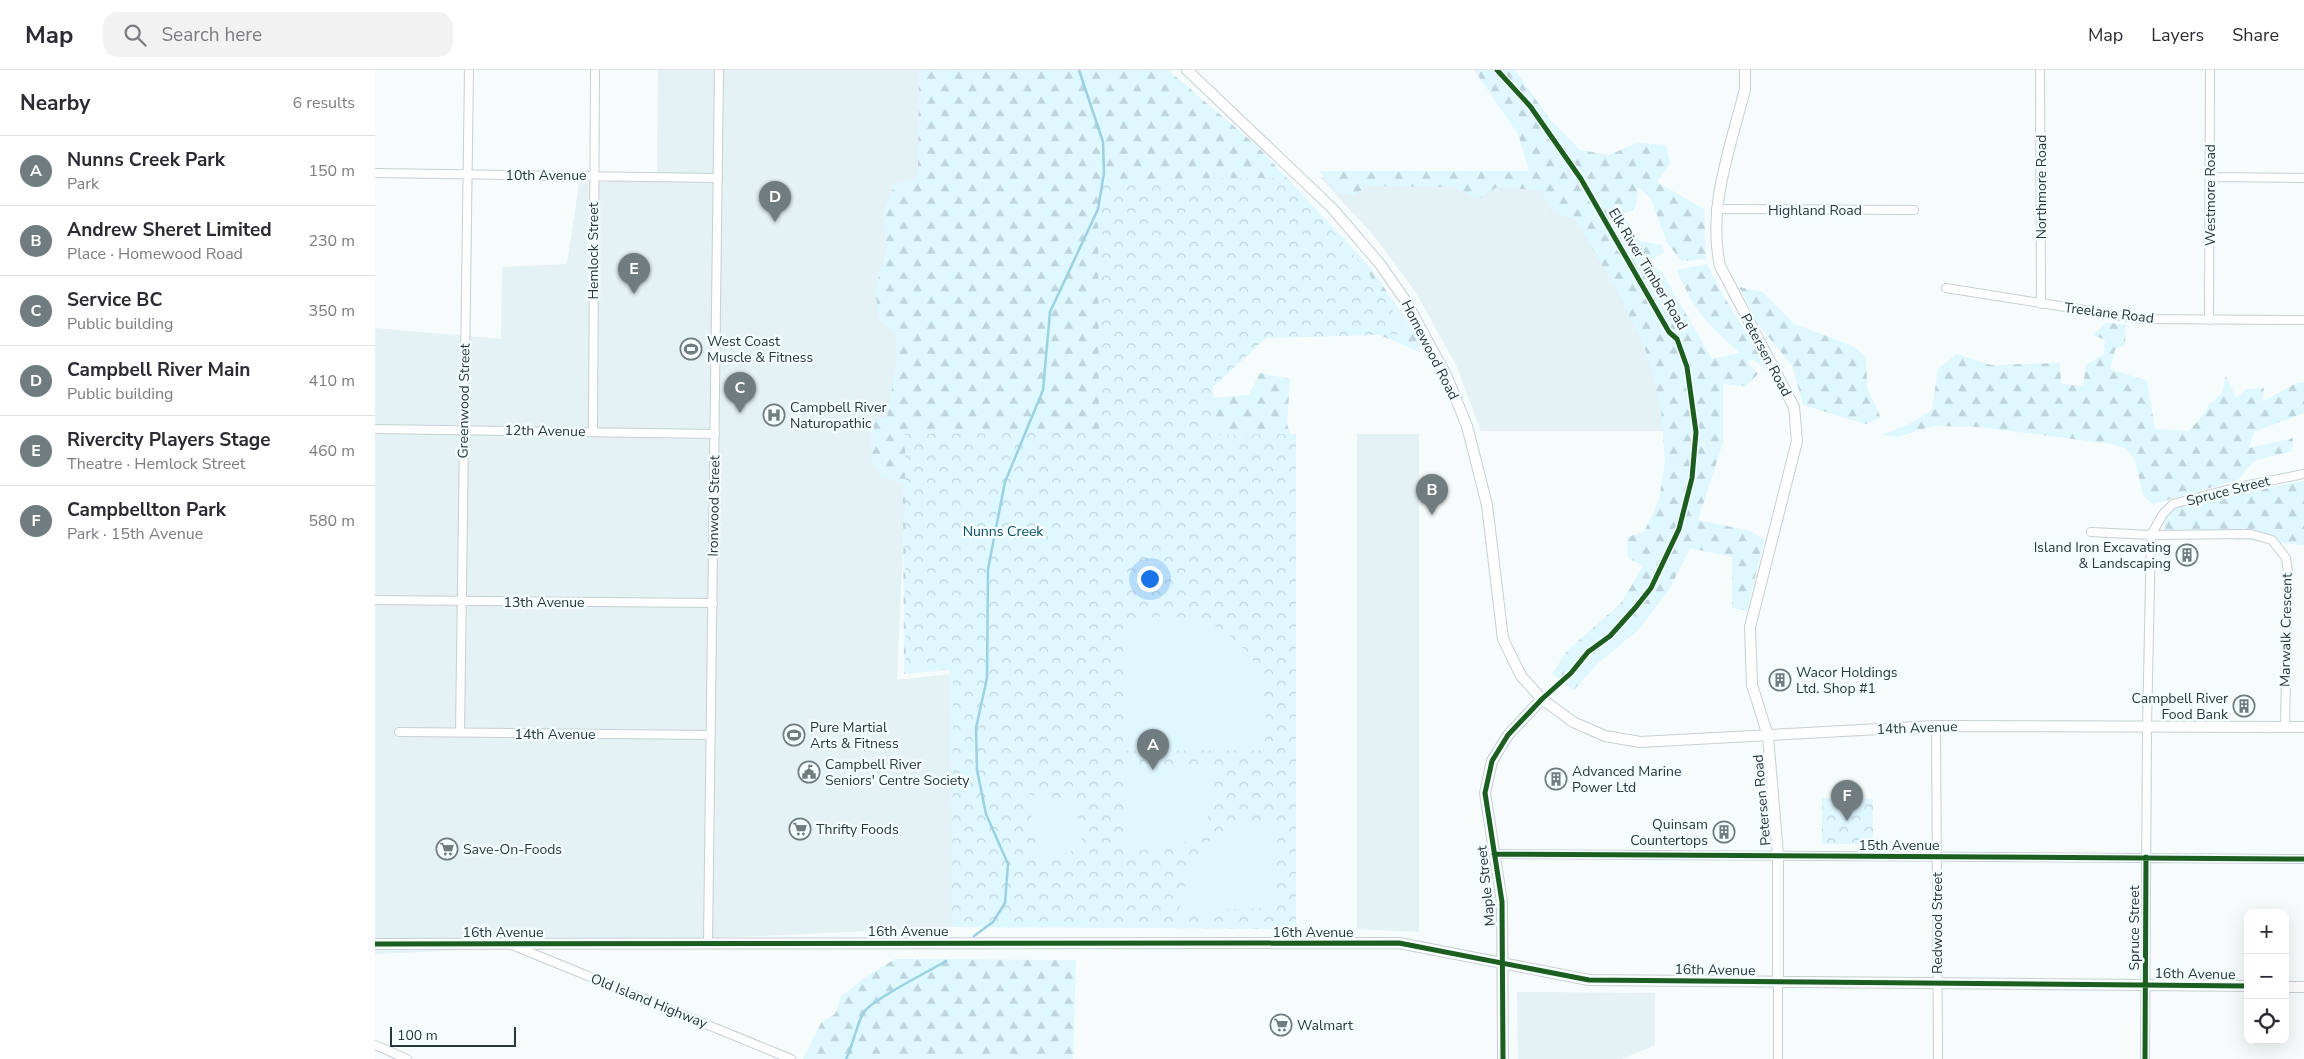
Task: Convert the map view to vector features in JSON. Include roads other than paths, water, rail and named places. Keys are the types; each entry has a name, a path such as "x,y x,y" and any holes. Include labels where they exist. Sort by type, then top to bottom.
{"street":[{"name":"Greenwood Street","path":"460,733 469,70"},
{"name":"Hemlock Street","path":"593,432 595,70"},
{"name":"Ironwood Street","path":"709,942 719,70"},
{"name":"Homewood Road","path":"1187,70 1332,208 1380,264 1405,300 1446,375 1467,426 1487,505 1503,639 1521,676 1542,699"},
{"name":"Petersen Road","path":"1745,70 1745,89 1716,209 1716,249 1720,266 1794,407 1797,441 1751,627 1752,685 1768,736 1778,855 1778,1059"},
{"name":"Northmore Road","path":"2040,70 2041,304"},
{"name":"Westmore Road","path":"2209,320 2210,70"},
{"name":"10th Avenue","path":"375,173 718,178"},
{"path":"2210,177 2304,178"},
{"name":"Highland Road","path":"1716,209 1914,210"},
{"name":"Treelane Road","path":"1946,288 2141,319 2304,320"},
{"name":"12th Avenue","path":"375,429 715,434"},
{"name":"Spruce Street","path":"2145,1059 2147,727 2151,535 2163,514 2173,504 2234,488 2304,474"},
{"name":"Marwalk Crescent","path":"2091,532 2151,535 2251,534 2273,540 2286,558 2288,572 2285,727"},
{"name":"13th Avenue","path":"375,600 713,603"},
{"name":"14th Avenue","path":"1542,699 1576,723 1605,736 1640,742 1936,726 2304,727"},
{"name":"Maple Street","path":"1503,1059 1502,902 1485,793 1492,761 1508,736 1542,699"},
{"name":"Redwood Street","path":"1936,726 1938,1059"},
{"name":"14th Avenue","path":"399,732 711,735"},
{"name":"15th Avenue","path":"1494,854 2304,859"},
{"name":"16th Avenue","path":"375,944 709,942 1399,943 1589,980 2244,986"},
{"name":"Old Island Highway","path":"508,943 781,1057 791,1059"},
{"path":"2289,986 2304,987"},
{"path":"375,1044 407,1059"}],"waterway":[{"name":"Nunns Creek","path":"974,936 993,922 1005,903 1008,864 986,814 977,770 976,728 987,678 988,569 1005,482 1043,390 1050,312 1098,209 1104,173 1103,142 1079,70"},
{"name":"Nunns Creek","path":"846,1059 862,1016 869,1006 946,961"}],"place":[{"name":"Campbell River Main","path":"775,222"},
{"name":"Rivercity Players Stage","path":"634,294"},
{"name":"West Coast Muscle & Fitness","path":"691,349"},
{"name":"Service BC","path":"740,413"},
{"name":"Campbell River Naturopathic","path":"774,415"},
{"name":"Andrew Sheret Limited","path":"1432,515"},
{"name":"Island Iron Excavating & Landscaping","path":"2187,555"},
{"name":"Wacor Holdings Ltd. Shop #1","path":"1780,680"},
{"name":"Campbell River Food Bank","path":"2244,706"},
{"name":"Pure Martial Arts & Fitness","path":"794,735"},
{"name":"Nunns Creek Park","path":"1153,770"},
{"name":"Campbell River Seniors' Centre Society","path":"809,772"},
{"name":"Advanced Marine Power Ltd","path":"1556,779"},
{"name":"Campbellton Park","path":"1847,821"},
{"name":"Thrifty Foods","path":"800,829"},
{"name":"Quinsam Countertops","path":"1724,832"},
{"name":"Save-On-Foods","path":"447,849"},
{"name":"Walmart","path":"1281,1025"}]}
